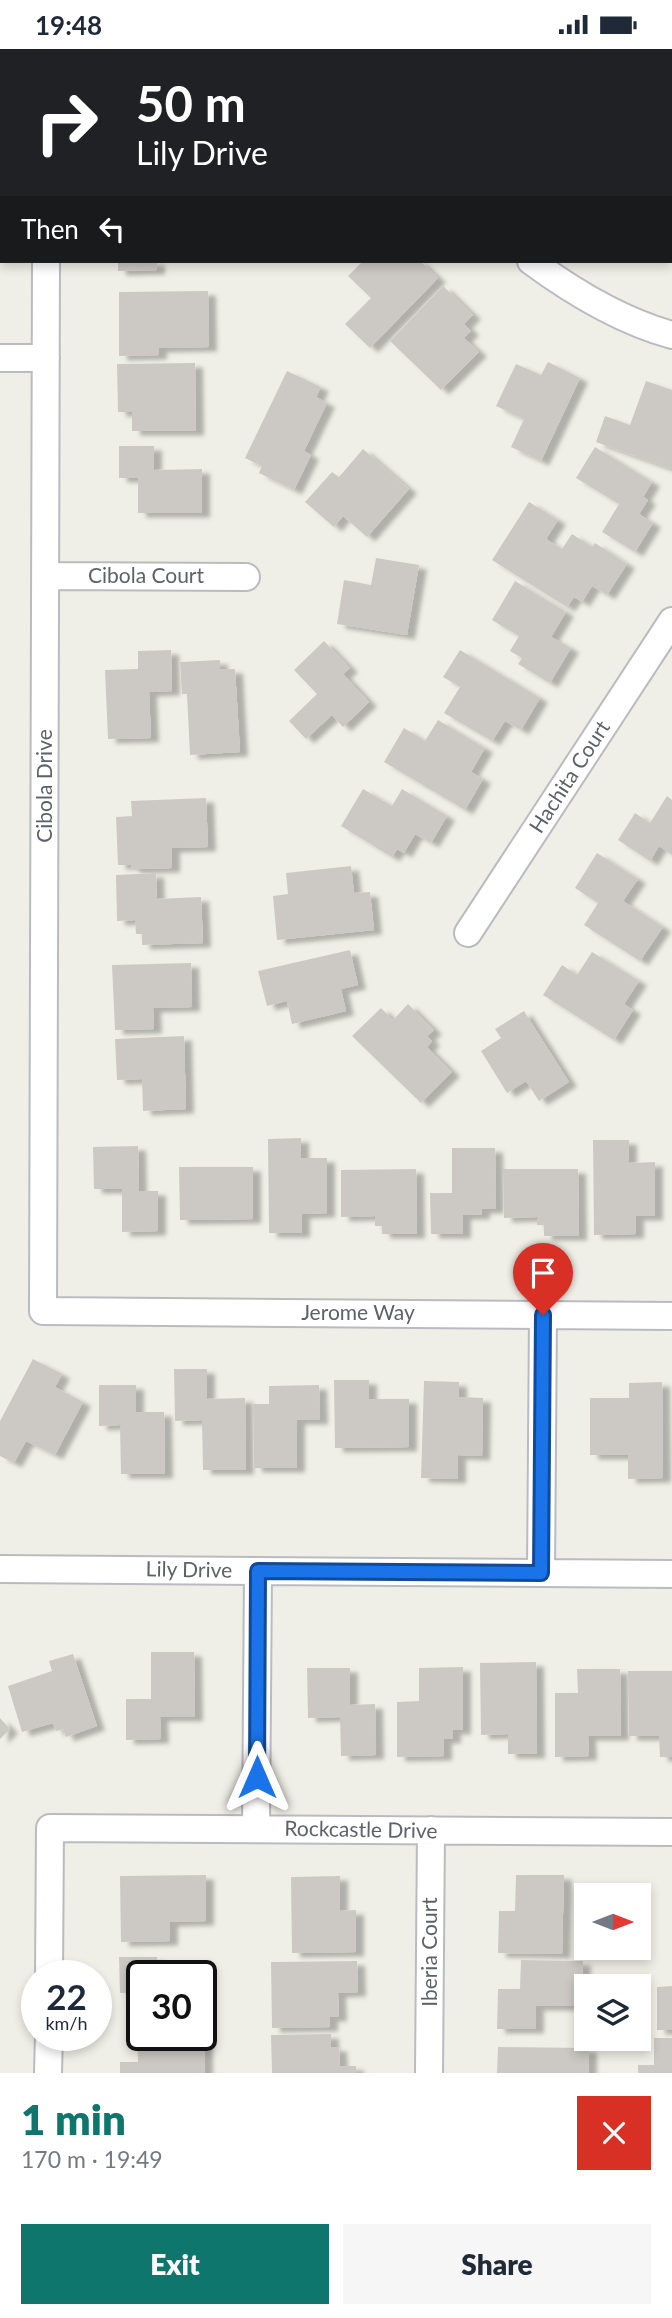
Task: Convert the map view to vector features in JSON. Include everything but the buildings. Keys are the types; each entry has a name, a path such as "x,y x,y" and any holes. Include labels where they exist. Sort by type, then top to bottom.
{"street":[{"name":"Cibola Drive","path":"43,1311 46,263"},
{"path":"534,263 559,282 610,311 672,335"},
{"path":"0,358 46,358"},
{"name":"Cibola Court","path":"46,576 247,577"},
{"name":"Hachita Court","path":"468,933 672,621"},
{"name":"Jerome Way","path":"43,1311 672,1316"},
{"path":"541,1573 543,1315"},
{"name":"Lily Drive","path":"0,1569 672,1574"},
{"path":"256,1829 258,1571"},
{"name":"Rockcastle Drive","path":"49,1960 50,1828 672,1832"},
{"name":"Iberia Court","path":"429,2073 430,1831"},
{"path":"48,2051 48,2073"}],"route":[{"path":"257,1777 258,1571 541,1573 543,1315"}]}
